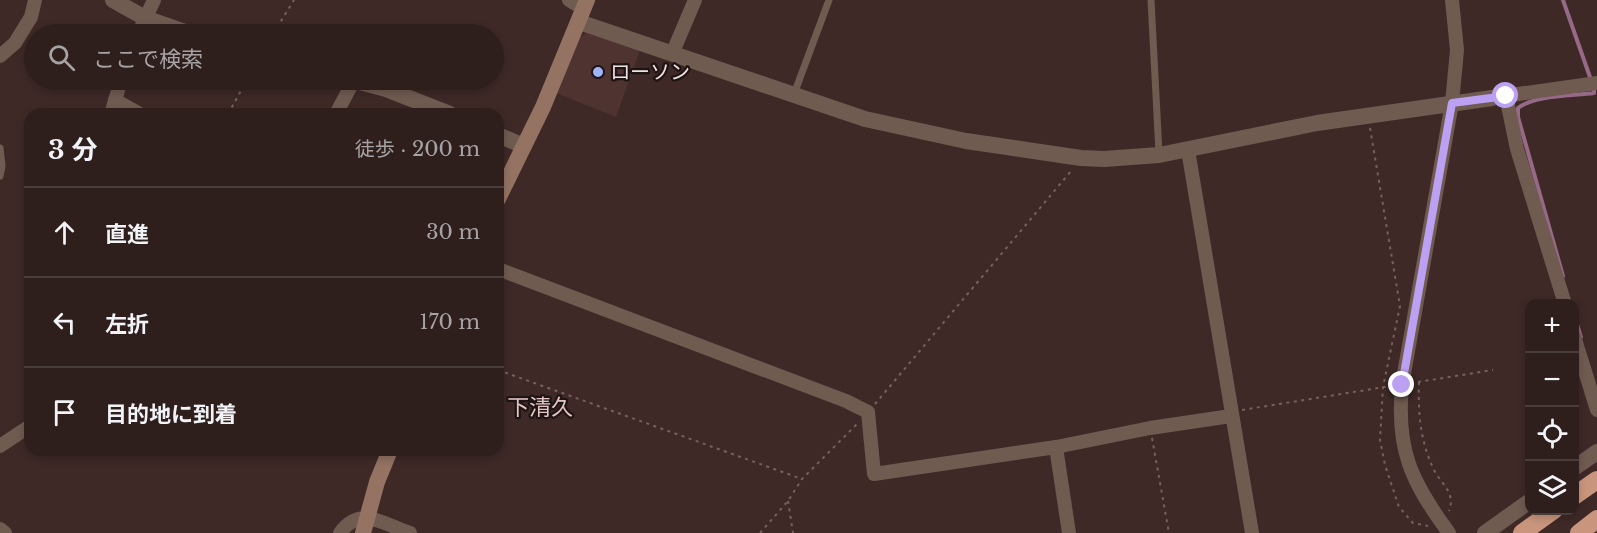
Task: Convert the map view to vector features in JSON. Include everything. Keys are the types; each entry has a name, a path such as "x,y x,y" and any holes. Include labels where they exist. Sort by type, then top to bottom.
{"highway":[{"path":"1579,493 1597,480"},
{"path":"1522,533 1547,515"},
{"path":"1579,533 1597,519"}],"main road":[{"path":"504,187 543,107 583,10"},
{"path":"364,525 388,456"}],"street":[{"path":"27,24 35,0"},
{"path":"114,0 145,18 162,24"},
{"path":"142,24 154,0"},
{"path":"569,0 583,10 672,54 865,119 966,141 1081,158 1104,159 1159,155 1299,126 1597,83"},
{"path":"672,54 695,0"},
{"path":"1449,533 1426,501 1406,459 1400,404 1452,103 1457,50 1452,0"},
{"path":"0,56 15,44 24,29"},
{"path":"113,108 118,90"},
{"path":"339,108 348,90"},
{"path":"384,90 435,108"},
{"path":"1499,97 1564,299"},
{"path":"115,100 129,108"},
{"path":"504,138 524,146"},
{"path":"1188,150 1252,533"},
{"path":"504,271 846,400 868,412 874,474 1056,447 1231,414"},
{"path":"1579,349 1597,410"},
{"path":"0,446 24,430"},
{"path":"1056,447 1069,533"},
{"path":"1579,465 1597,452"},
{"path":"1485,533 1525,505"},
{"path":"340,533 352,520 364,525 410,533"},
{"path":"0,530 5,533"}],"lane":[{"path":"793,96 829,0"},
{"path":"1151,0 1159,155"},
{"path":"0,148 2,165 0,176"}],"path":[{"path":"279,24 294,0"},
{"path":"231,108 241,90"},
{"path":"760,533 788,501 802,479 868,412 1081,158"},
{"path":"1412,383 1492,370"},
{"path":"504,372 802,479"},
{"path":"1231,414 1392,386"},
{"path":"1150,428 1169,533"},
{"path":"788,501 794,533"}],"shaded area":[{"name":"ローソン","path":"586,33 640,50 616,117 556,93 578,39"}],"waterway":[{"path":"1563,0 1591,80"},
{"path":"1563,276 1518,117 1518,108 1544,98 1594,93 1594,89"},
{"path":"1579,331 1581,337"}],"place":[{"name":"ローソン","path":"598,72"}],"district":[{"name":"下清久","path":"540,407"}],"route":[{"path":"1402,385 1452,103 1506,96"}]}
